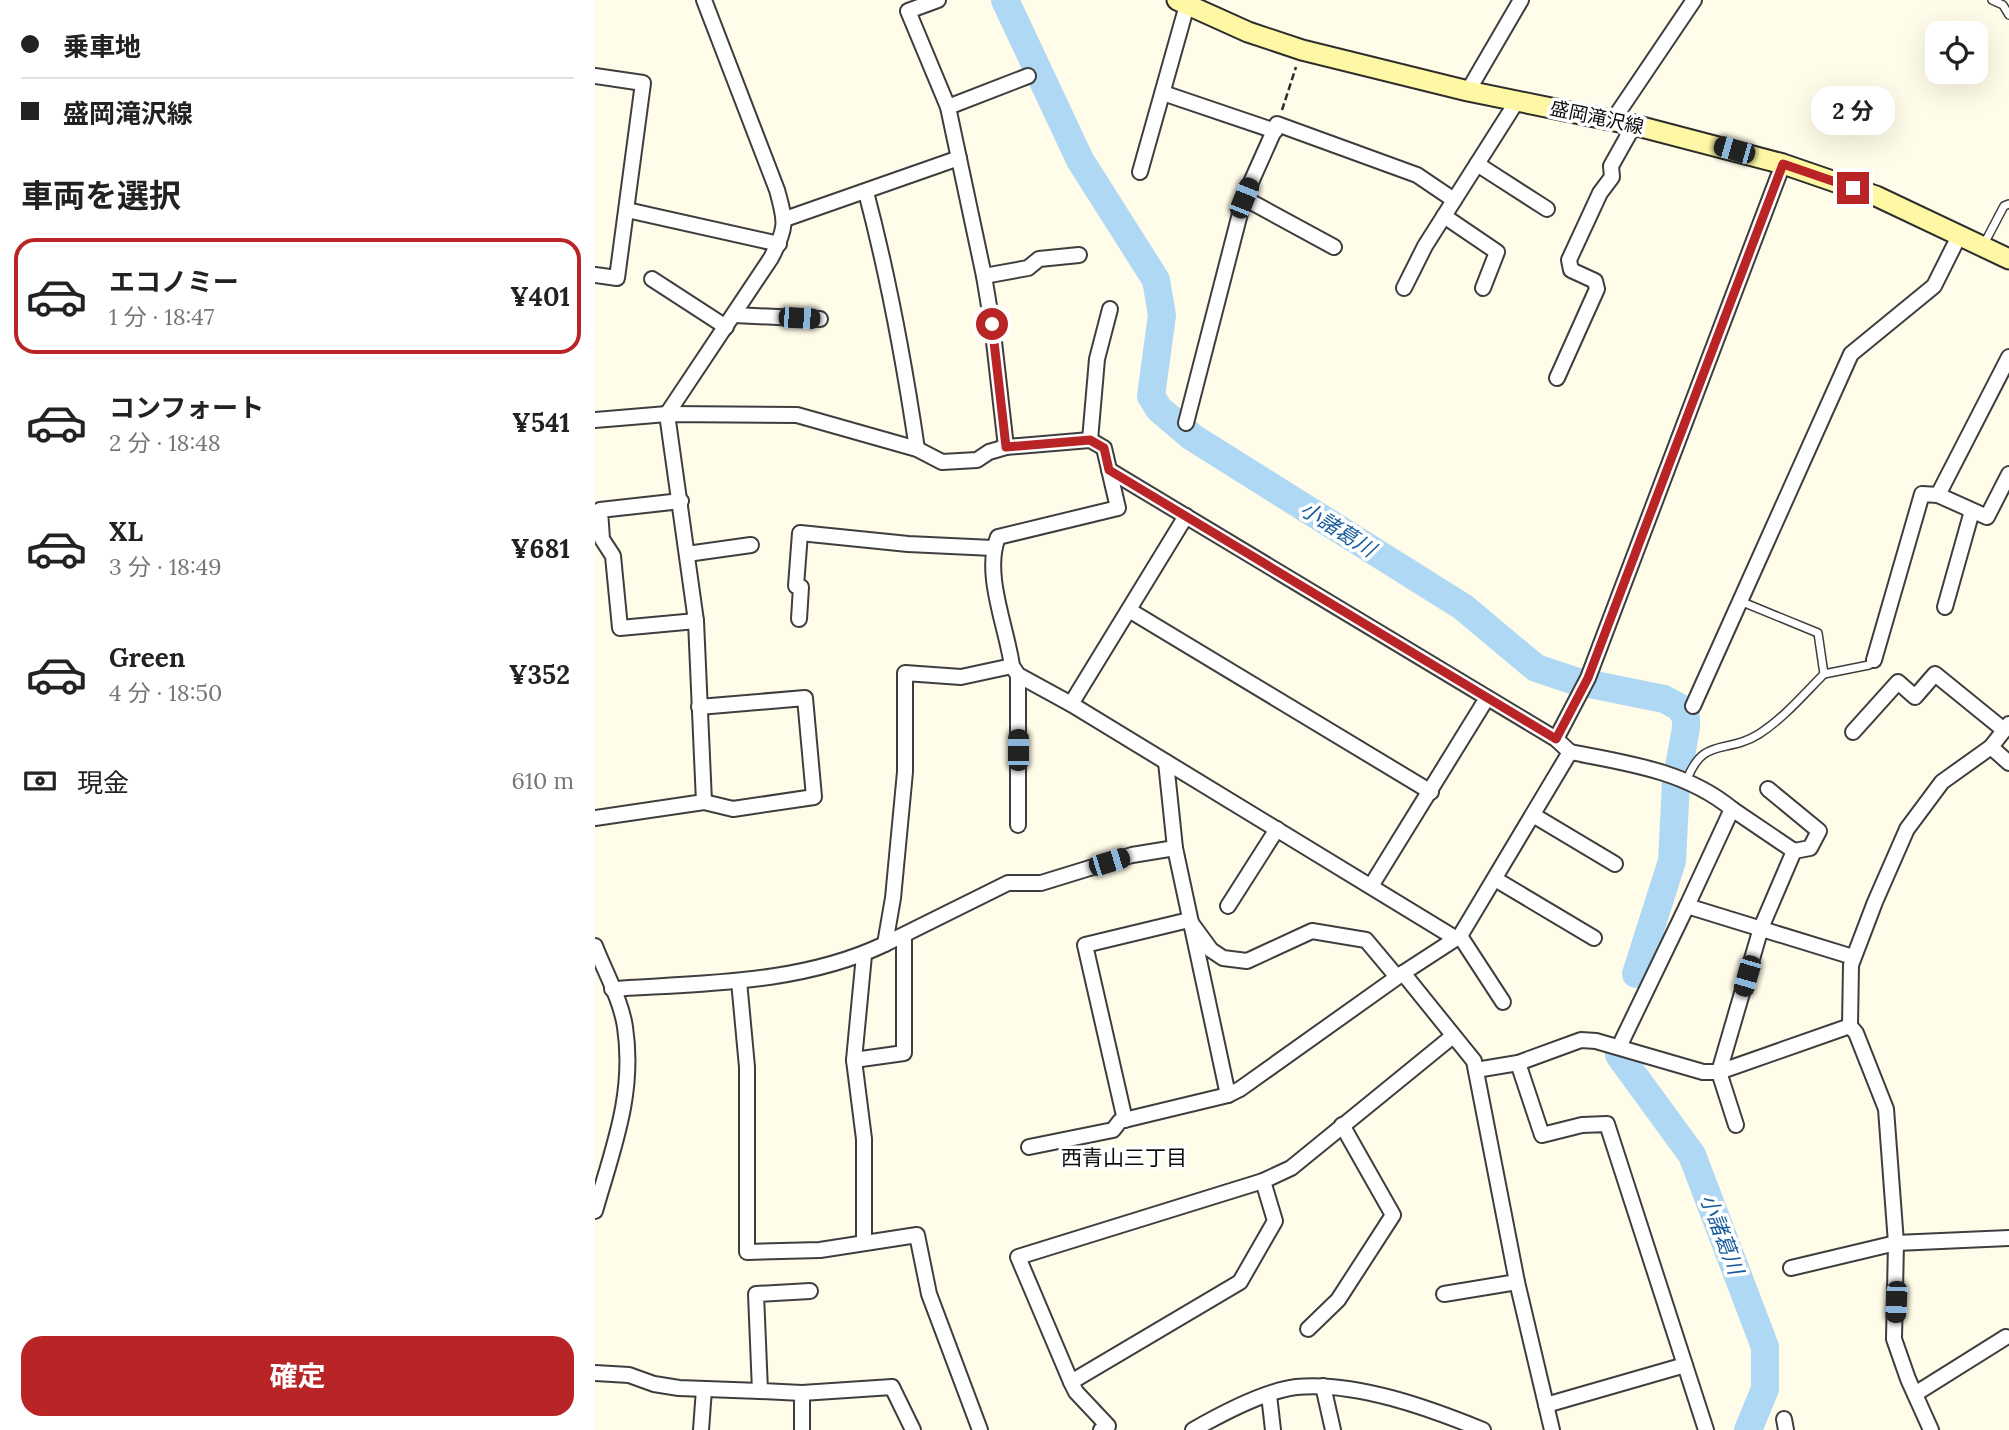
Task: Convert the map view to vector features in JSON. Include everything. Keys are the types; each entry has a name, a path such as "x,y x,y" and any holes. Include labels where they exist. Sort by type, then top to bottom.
{"main road":[{"name":"盛岡滝沢線","path":"1182,2 1248,32 1302,50 1468,91 1613,120 1783,164 1876,196 2009,259"}],"street":[{"path":"704,0 777,190 785,219 779,243 667,414 696,621 704,802"},
{"path":"939,0 908,11 948,107 984,276 1006,447"},
{"path":"1468,91 1521,0"},
{"path":"1613,120 1694,0"},
{"path":"1140,173 1163,93 1182,2"},
{"path":"595,76 643,83 617,278 595,275"},
{"path":"948,107 1028,76"},
{"path":"1163,93 1417,175 1454,200"},
{"path":"1404,288 1425,246 1517,101"},
{"path":"1557,378 1597,289 1595,281 1571,270 1569,260 1600,193 1612,177 1611,166 1634,125"},
{"path":"1186,423 1244,198 1276,128"},
{"path":"785,219 959,158"},
{"path":"1477,164 1547,209"},
{"path":"1556,739 1588,678 1783,164"},
{"path":"866,192 901,342 917,449"},
{"path":"1244,198 1334,247"},
{"path":"627,210 779,243"},
{"path":"1444,216 1497,252 1483,288"},
{"path":"1693,706 1850,354 1934,286 1960,234"},
{"path":"984,276 1028,268 1039,259 1079,255"},
{"path":"652,279 730,321 820,319"},
{"path":"1090,440 1097,359 1110,309"},
{"path":"1938,495 2009,357"},
{"path":"595,420 667,414 797,415 917,449 942,462 977,460 1006,447 1090,440 1104,448 1118,508 997,537 993,548 995,587 1015,671 1018,825"},
{"path":"1109,470 1556,739 1570,752 1656,769 1720,799 1794,850 1810,848 1819,831 1768,789"},
{"path":"1874,660 1922,494 1938,495 1987,517 2009,474"},
{"path":"681,501 600,510 602,539 613,556 620,628 696,621"},
{"path":"1945,607 1972,511"},
{"path":"1071,705 1186,516"},
{"path":"799,619 801,587 796,586 800,533 908,544 993,548"},
{"path":"687,554 751,545"},
{"path":"1129,610 1431,792"},
{"path":"885,944 893,898 905,772 905,673 961,677 1015,671 1458,937 1503,1002"},
{"path":"1853,732 1898,682 1915,697 1934,674 2006,727 1991,747 1941,782 1907,829 1851,965 1850,1026 1856,1033 1886,1109 1895,1243 1894,1339 1931,1430"},
{"path":"595,818 704,802 733,809 814,797 805,698 699,707"},
{"path":"1371,886 1487,698"},
{"path":"1991,747 2009,763"},
{"path":"1029,1147 1113,1130 1120,1121 1228,1095 1458,937 1570,752"},
{"path":"1166,762 1175,848 1228,1095"},
{"path":"1619,1047 1688,906 1732,808"},
{"path":"1533,815 1615,864"},
{"path":"1228,906 1277,829"},
{"path":"612,989 788,975 864,955 1008,883 1041,883 1132,855 1175,848"},
{"path":"1736,1125 1720,1072 1761,929 1794,850"},
{"path":"1495,879 1594,938"},
{"path":"1688,906 1853,957"},
{"path":"1189,920 1211,950 1223,958 1247,961 1312,931 1366,940 1474,1061 1517,1282 1552,1430"},
{"path":"1125,1120 1085,945 1189,920"},
{"path":"854,1060 904,1053 904,936"},
{"path":"595,946 625,1025 628,1070 625,1104 595,1211"},
{"path":"864,955 854,1060 864,1139 865,1243"},
{"path":"739,981 747,1066 747,1252 820,1250 917,1235 929,1294 979,1430"},
{"path":"1476,1070 1518,1063 1581,1040 1619,1047 1703,1072 1720,1072 1850,1026"},
{"path":"1101,1430 1108,1426 1076,1392 1018,1257 1263,1181 1291,1168 1453,1037"},
{"path":"1518,1063 1542,1135 1582,1125 1607,1124 1706,1430"},
{"path":"1308,1329 1338,1300 1393,1215 1342,1125"},
{"path":"1071,1382 1240,1282 1275,1221 1263,1181"},
{"path":"1791,1268 1895,1243 2009,1238"},
{"path":"1444,1294 1517,1282"},
{"path":"760,1391 756,1294 810,1291"},
{"path":"1915,1394 2006,1337"},
{"path":"1546,1405 1685,1365"},
{"path":"595,1374 629,1375 654,1384 704,1389 801,1393 892,1387 913,1430"},
{"path":"1323,1386 1333,1430"},
{"path":"1193,1430 1269,1395 1294,1387 1323,1386 1349,1388 1387,1397 1483,1430"},
{"path":"701,1430 704,1389"},
{"path":"801,1393 802,1430"},
{"path":"1269,1395 1273,1430"}],"lane":[{"path":"1992,0 2003,5 2009,15"},
{"path":"1983,245 2004,206 2009,204"},
{"path":"1739,601 1818,633 1824,674"},
{"path":"1682,780 1703,753 1745,742 1760,733 1824,674 1869,665 1874,660"}],"path":[{"path":"1276,128 1302,50"}],"waterway":[{"name":"小諸葛川","path":"1005,0 1080,160 1156,280 1162,315 1151,396 1159,409 1192,437 1463,607 1536,668 1575,681 1664,699 1679,707 1686,717 1676,783 1672,861 1636,974"},
{"name":"小諸葛川","path":"1619,1055 1692,1155 1765,1347 1765,1389 1748,1430"}],"district":[{"name":"西青山三丁目","path":"1124,1157"}],"route":[{"path":"992,324 1006,447 1090,440 1104,448 1109,470 1556,739 1588,678 1783,164 1853,188"}]}
